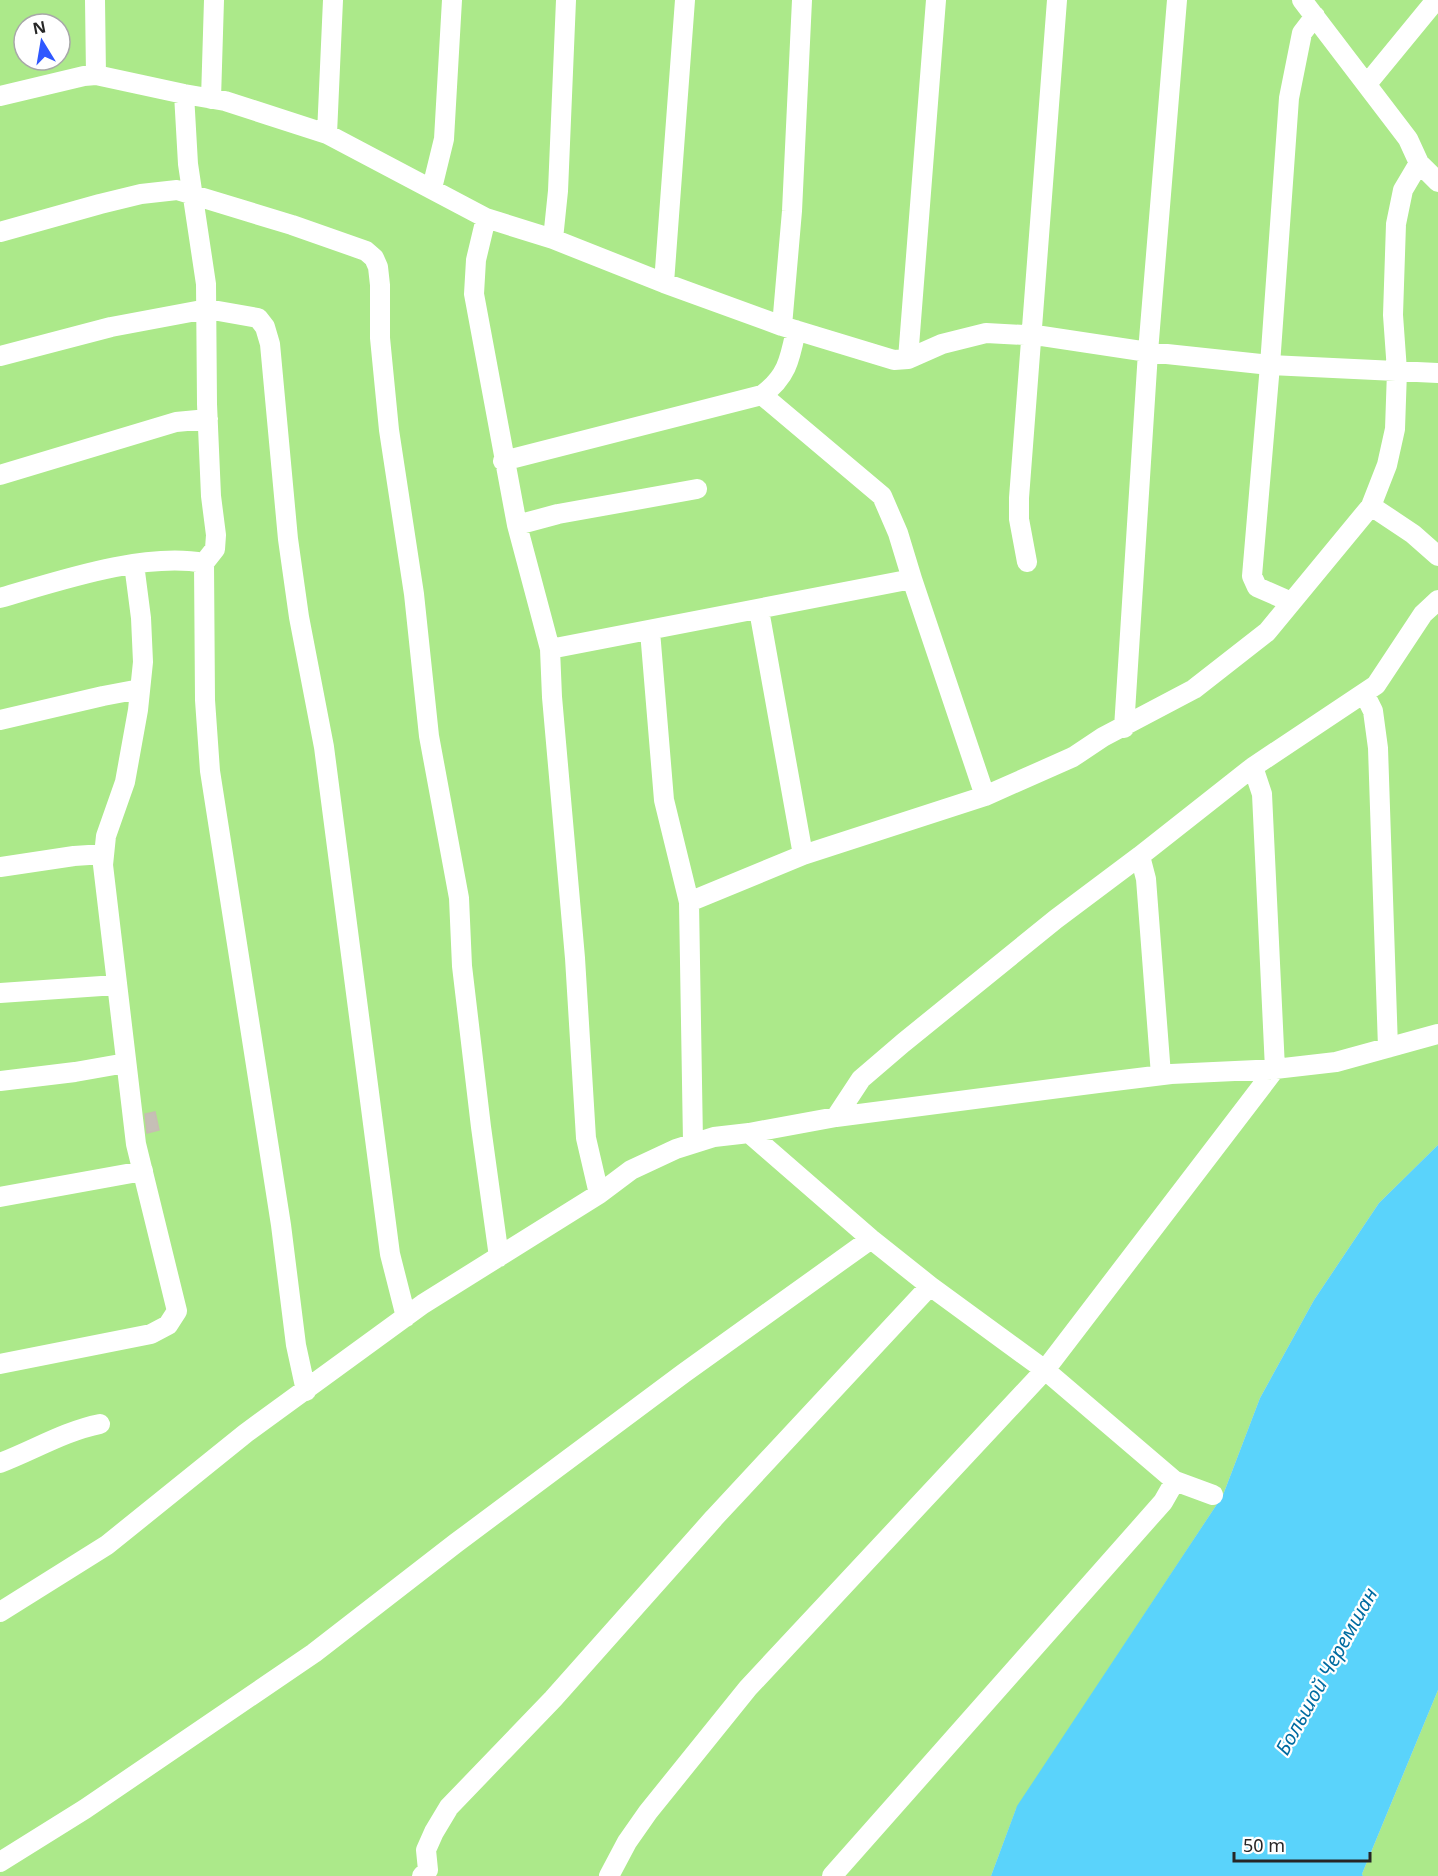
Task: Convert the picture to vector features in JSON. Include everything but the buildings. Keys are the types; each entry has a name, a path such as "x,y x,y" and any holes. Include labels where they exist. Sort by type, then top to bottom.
{"street":[{"path":"95,0 96,75"},
{"path":"211,99 214,0"},
{"path":"327,134 333,0"},
{"path":"432,188 444,140 452,0"},
{"path":"553,239 558,190 566,0"},
{"path":"664,283 685,0"},
{"path":"503,461 762,395 775,386 786,371 791,356 789,328 792,211 802,0"},
{"path":"908,360 936,0"},
{"path":"1027,562 1019,519 1019,498 1057,0"},
{"path":"1124,728 1148,352 1177,0"},
{"path":"1302,0 1408,139 1419,164 1437,180"},
{"path":"1367,84 1436,0"},
{"path":"1291,602 1257,587 1252,576 1289,98 1302,33 1315,16"},
{"path":"0,96 84,75 96,75 225,101 327,134 486,218 553,239 664,283 789,328 894,360 908,360 942,344 986,333 1032,335 1148,352 1270,365 1438,374"},
{"path":"184,94 189,164 206,285 211,496 216,535 214,549 204,563 205,700 210,771 281,1225 296,1345 306,1391"},
{"path":"689,902 803,855 985,796 1073,757 1103,737 1124,728 1194,689 1266,632 1371,506 1387,465 1395,429 1397,371 1393,315 1396,224 1403,190 1419,164"},
{"path":"0,232 141,194 177,190 292,225 366,251 374,258 381,285 380,338 389,430 414,594 429,736 459,898 462,966 499,1257"},
{"path":"486,218 476,260 474,294 503,461 517,525 550,649 552,697 575,948 586,1138 599,1194"},
{"path":"0,356 111,327 207,309 258,318 265,327 270,344 288,539 298,616 324,747 390,1254 406,1317"},
{"path":"762,395 882,496 898,533 985,796"},
{"path":"0,475 176,422 208,419"},
{"path":"517,525 558,514 697,489"},
{"path":"1371,506 1413,534 1438,556"},
{"path":"0,598 61,580 134,564 185,560 204,563"},
{"path":"0,1364 151,1334 168,1324 177,1311 136,1144 103,865 106,836 124,782 143,662 141,618 134,564"},
{"path":"550,649 912,579"},
{"path":"836,1117 861,1080 894,1050 1056,919 1253,767 1376,685 1423,614 1438,600"},
{"path":"759,610 803,855"},
{"path":"650,631 664,800 689,902 693,1142"},
{"path":"0,720 140,689"},
{"path":"1364,693 1373,711 1378,748 1388,1048"},
{"path":"609,1876 627,1842 648,1812 748,1688 1046,1370 1275,1069 1262,794 1253,767"},
{"path":"0,867 104,854"},
{"path":"1140,856 1146,879 1161,1075"},
{"path":"0,993 116,985"},
{"path":"0,1612 107,1545 246,1433 423,1304 599,1194 631,1170 658,1156 693,1142 714,1137 836,1117 1161,1075 1275,1069 1336,1062 1438,1034"},
{"path":"0,1081 126,1063"},
{"path":"749,1133 871,1239 930,1286 1046,1370 1175,1481 1213,1494"},
{"path":"0,1197 143,1171"},
{"path":"0,1862 85,1809 314,1653 456,1543 684,1373 871,1239"},
{"path":"428,1874 426,1850 449,1807 553,1699 714,1518 930,1286"},
{"path":"0,1463 60,1437 100,1424"},
{"path":"832,1876 1163,1502 1175,1481"}],"green space":[{"path":"0,0 1438,0 1438,1145 1379,1203 1314,1300 1260,1398 1223,1495 1016,1809 991,1876 0,1876"},
{"path":"1438,1690 1438,1876 1363,1876 1362,1874"}],"water":[{"name":"Большой Черемшан","path":"1438,1145 1438,1690 1363,1876 991,1876 1017,1806 1223,1495 1260,1398 1314,1300 1379,1203"}]}
